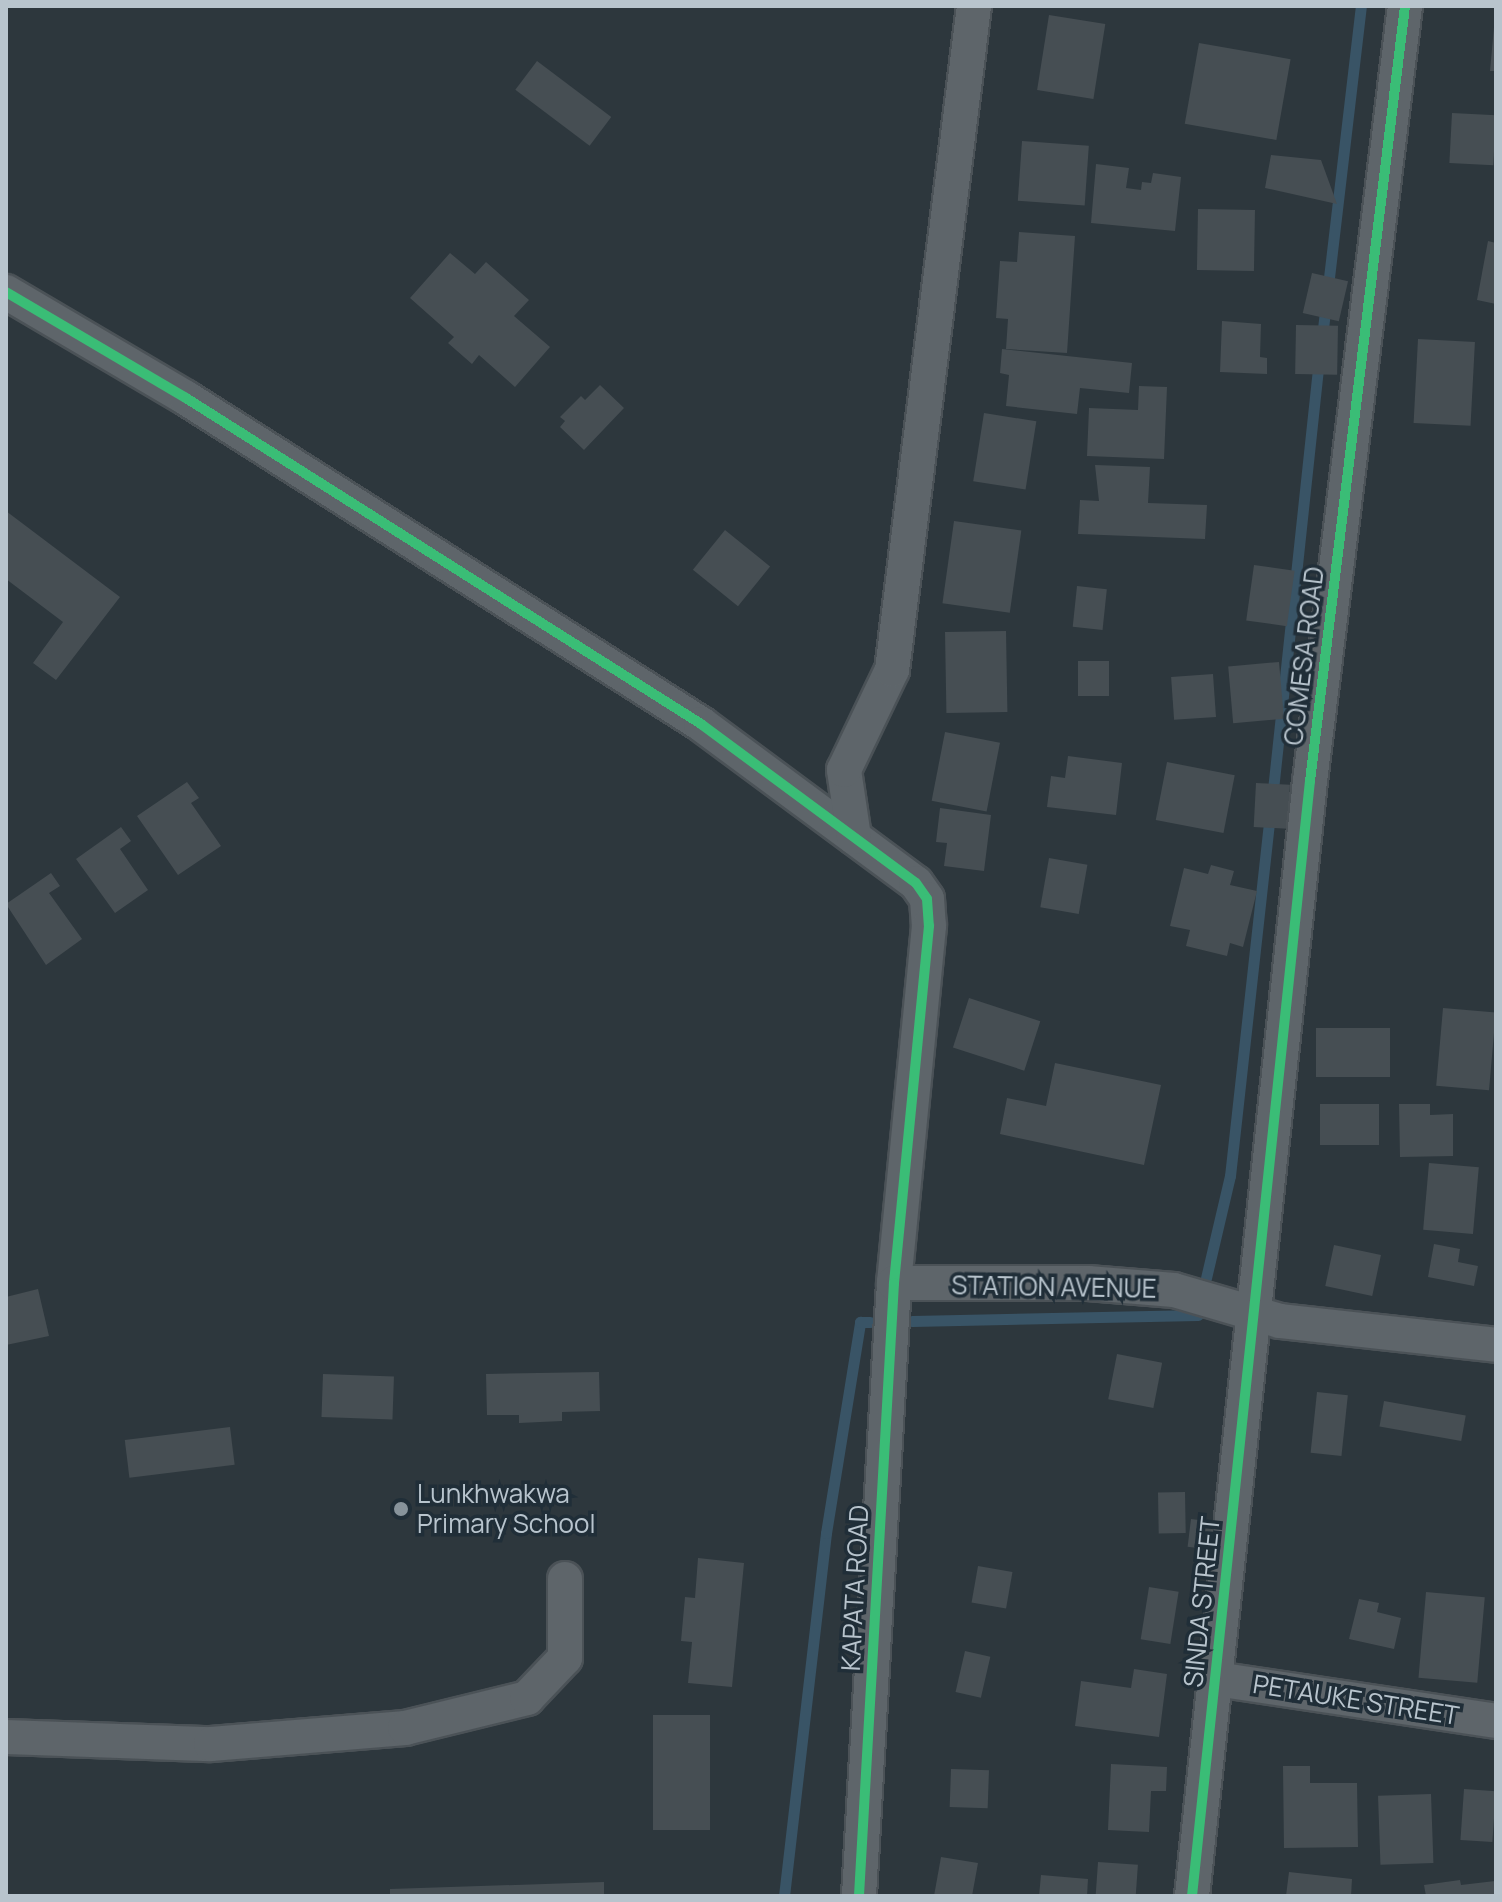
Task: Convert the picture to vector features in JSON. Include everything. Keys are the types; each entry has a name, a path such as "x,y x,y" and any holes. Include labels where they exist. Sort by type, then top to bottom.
{"street":[{"path":"854,837 844,770 892,670 974,6"},
{"name":"COMESA ROAD","path":"1254,1313 1310,781 1405,6"},
{"path":"6,292 186,398 701,724 854,837"},
{"name":"KAPATA ROAD","path":"854,837 916,883 927,899 929,926 894,1283 859,1896"},
{"name":"STATION AVENUE","path":"894,1283 1088,1283 1174,1290 1280,1321 1496,1345"},
{"name":"SINDA STREET","path":"1192,1896 1254,1313"},
{"path":"6,1737 211,1744 405,1728 527,1698 565,1658 565,1579"},
{"name":"PETAUKE STREET","path":"1216,1679 1496,1721"}],"building":[{"path":"1049,15 1105,24 1093,99 1037,90"},
{"path":"1494,27 1496,71 1490,71"},
{"path":"1199,43 1291,59 1276,140 1185,124"},
{"path":"537,61 611,117 590,146 515,90"},
{"path":"1452,113 1496,115 1493,165 1449,163"},
{"path":"1022,141 1089,146 1085,206 1018,201"},
{"path":"1271,155 1321,160 1337,204 1265,188"},
{"path":"1096,164 1129,168 1126,188 1141,190 1142,182 1151,183 1153,173 1181,177 1175,231 1091,223"},
{"path":"1198,209 1255,210 1254,271 1197,270"},
{"path":"1019,232 1075,236 1067,353 1006,349 1008,319 996,318 1000,261 1017,262"},
{"path":"1488,241 1496,243 1496,304 1477,300"},
{"path":"450,253 475,274 486,262 529,300 514,316 550,347 515,387 479,355 472,364 448,343 454,337 410,298"},
{"path":"1312,273 1348,281 1339,321 1303,313"},
{"path":"1222,321 1261,324 1260,357 1267,358 1267,374 1220,372"},
{"path":"1296,325 1338,326 1337,375 1295,374"},
{"path":"1418,339 1475,342 1471,426 1414,423"},
{"path":"1002,349 1132,363 1129,393 1080,388 1077,414 1006,406 1009,375 1000,373"},
{"path":"600,385 624,408 584,450 560,427 565,421 560,417 581,396 585,400"},
{"path":"1139,386 1167,387 1164,459 1087,456 1089,408 1138,410"},
{"path":"984,413 1036,421 1026,489 973,481"},
{"path":"1095,465 1150,467 1148,503 1207,505 1205,539 1078,534 1080,500 1099,501"},
{"path":"6,511 120,597 56,680 33,663 63,622 6,579"},
{"path":"954,521 1021,530 1010,613 942,603"},
{"path":"725,530 770,567 738,606 693,570"},
{"path":"1254,565 1295,571 1287,626 1246,620"},
{"path":"1077,586 1107,589 1103,630 1073,627"},
{"path":"1006,631 1007,712 946,713 945,632"},
{"path":"1078,661 1109,661 1109,696 1078,696"},
{"path":"1279,662 1284,719 1233,723 1228,666"},
{"path":"1213,674 1216,717 1174,720 1171,677"},
{"path":"945,732 1000,743 987,811 932,801"},
{"path":"1068,756 1122,763 1116,815 1047,807 1051,776 1065,778"},
{"path":"1167,762 1235,775 1223,833 1156,820"},
{"path":"187,782 199,798 191,803 221,846 178,875 137,816"},
{"path":"1256,783 1290,785 1288,829 1254,827"},
{"path":"940,808 991,815 984,871 944,866 947,843 936,842"},
{"path":"121,827 131,841 120,849 148,890 115,913 76,859"},
{"path":"1049,858 1087,865 1079,914 1040,907"},
{"path":"1211,865 1234,871 1230,885 1257,891 1243,947 1230,943 1227,956 1186,946 1190,930 1170,926 1184,868 1208,874"},
{"path":"51,873 60,886 49,893 82,939 46,965 6,904"},
{"path":"969,998 1040,1021 1024,1071 953,1047"},
{"path":"1443,1008 1496,1013 1489,1090 1436,1086"},
{"path":"1316,1028 1390,1028 1390,1077 1316,1077"},
{"path":"1055,1063 1161,1085 1144,1165 1000,1134 1007,1098 1046,1106"},
{"path":"1320,1104 1379,1104 1379,1145 1320,1145"},
{"path":"1399,1104 1430,1104 1430,1115 1453,1114 1453,1156 1400,1157"},
{"path":"1429,1163 1479,1167 1473,1234 1423,1230"},
{"path":"1434,1244 1460,1249 1458,1262 1478,1266 1474,1286 1428,1277"},
{"path":"1334,1245 1381,1255 1372,1296 1325,1286"},
{"path":"38,1289 49,1336 6,1345 6,1297"},
{"path":"1117,1354 1162,1363 1153,1408 1108,1399"},
{"path":"599,1372 600,1411 562,1412 562,1421 519,1423 519,1415 487,1415 486,1374"},
{"path":"323,1374 394,1376 392,1419 321,1417"},
{"path":"1317,1392 1348,1395 1341,1456 1311,1453"},
{"path":"1384,1401 1466,1415 1461,1441 1379,1427"},
{"path":"230,1427 235,1465 129,1478 125,1440"},
{"path":"1158,1492 1185,1492 1186,1533 1159,1533"},
{"path":"1191,1519 1225,1523 1221,1551 1188,1547"},
{"path":"698,1558 744,1563 732,1687 688,1683 692,1642 681,1641 685,1597 695,1598"},
{"path":"978,1566 1012,1572 1006,1609 972,1602"},
{"path":"1149,1587 1179,1592 1170,1644 1141,1639"},
{"path":"1426,1592 1485,1597 1477,1683 1419,1678"},
{"path":"1359,1599 1379,1603 1377,1612 1401,1618 1394,1649 1349,1639"},
{"path":"965,1651 990,1657 981,1698 956,1692"},
{"path":"1134,1669 1167,1674 1159,1737 1075,1726 1081,1681 1131,1688"},
{"path":"653,1715 710,1715 710,1830 653,1830"},
{"path":"1111,1764 1167,1767 1166,1791 1151,1791 1149,1832 1108,1830"},
{"path":"1283,1766 1310,1766 1310,1783 1357,1783 1358,1847 1284,1848"},
{"path":"951,1769 989,1770 988,1808 950,1807"},
{"path":"1464,1789 1496,1791 1492,1842 1460,1840"},
{"path":"1431,1794 1433,1863 1380,1865 1378,1796"},
{"path":"941,1857 978,1863 972,1896 934,1896"},
{"path":"1098,1862 1138,1865 1136,1896 1096,1896"},
{"path":"1289,1872 1352,1879 1351,1896 1286,1896"},
{"path":"1041,1875 1088,1879 1087,1896 1039,1896"},
{"path":"1460,1880 1461,1885 1495,1881 1496,1896 1426,1896 1424,1885"},
{"path":"604,1882 604,1896 390,1896 390,1889"}],"waterway":[{"path":"1322,337 1361,6"},
{"path":"1272,799 1319,362"},
{"path":"1206,1278 1230,1176 1270,816"},
{"path":"912,1321 1198,1315"},
{"path":"784,1896 826,1533 860,1322 870,1322"}],"cycle path":[{"path":"1192,1896 1310,781 1405,6"},
{"path":"6,292 186,398 701,724 916,883 927,899 929,926 894,1283 859,1896"}],"place":[{"name":"Lunkhwakwa Primary School","path":"401,1509"}]}
